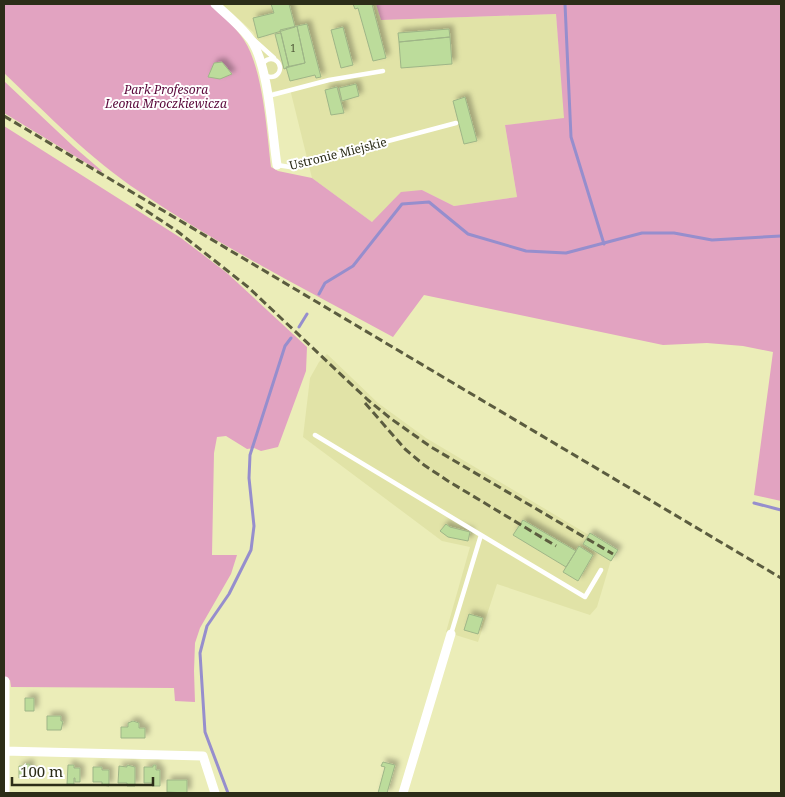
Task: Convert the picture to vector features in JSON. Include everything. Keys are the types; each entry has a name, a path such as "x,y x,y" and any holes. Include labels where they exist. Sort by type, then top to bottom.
{"street":[{"name":"Ustronie Miejskie","path":"215,4 241,29 254,45 263,71 268,96 277,166"},
{"path":"404,793 451,634"},
{"path":"5,681 5,793"},
{"path":"5,751 203,756 215,793"}],"lane":[{"path":"241,29 275,59 280,66 278,74 269,77 263,71 264,62 269,59 275,59"},
{"path":"268,96 329,80 383,71"},
{"name":"Ustronie Miejskie","path":"277,166 290,167 456,124"},
{"path":"315,435 585,598 601,570"},
{"path":"451,634 481,535"}],"shaded area":[{"path":"222,4 376,4 381,20 556,14 565,119 505,125 517,197 454,206 422,190 372,222 312,178 290,89 270,92 258,43 253,32"},
{"path":"327,354 378,403 426,438 614,550 597,607 590,615 497,584 478,642 446,632 470,547 442,541 303,437 310,378 319,362"}],"green space":[{"name":"Park Profesora Leona Mroczkiewicza","path":"4,4 210,4 244,40 256,67 266,119 271,167 278,171 312,178 372,222 401,192 422,190 454,206 517,197 505,125 564,118 556,14 381,20 376,4 781,4 781,501 754,495 773,352 743,346 707,343 663,345 424,295 393,337 201,231 140,192 86,151 4,73"},
{"path":"4,81 73,146 102,171 4,113"},
{"path":"4,126 181,238 227,273 307,347 306,371 278,447 261,451 254,448 247,449 226,436 217,437 214,453 212,555 237,555 231,574 200,628 195,643 195,702 175,701 174,688 11,687 10,680 4,680"}],"building":[{"path":"271,4 289,4 295,27 258,38 253,18 274,13"},
{"path":"353,4 372,4 386,58 373,61 358,8 355,9"},
{"path":"307,24 321,77 316,78 315,75 290,81 286,67 305,63 297,26"},
{"path":"297,26 305,63 289,67 280,30"},
{"path":"343,27 353,65 341,68 331,30"},
{"path":"449,29 450,37 399,42 398,33"},
{"path":"281,33 289,67 284,69 275,34"},
{"path":"450,37 452,64 401,68 399,42"},
{"path":"222,62 232,74 220,79 208,77 214,63"},
{"path":"356,84 359,96 342,101 339,88"},
{"path":"337,87 344,113 331,115 325,90"},
{"path":"465,97 477,141 464,144 453,101"},
{"path":"523,520 576,551 566,567 513,535"},
{"path":"446,524 450,527 470,532 468,541 448,537 440,531"},
{"path":"590,533 618,550 611,561 583,544"},
{"path":"579,546 593,555 578,581 563,572"},
{"path":"469,614 483,618 478,634 464,630"},
{"path":"25,698 34,698 34,711 25,711"},
{"path":"47,716 61,716 61,721 63,721 61,730 47,730"},
{"path":"133,721 139,723 139,728 145,728 145,738 121,738 121,727 128,727 128,723"},
{"path":"383,762 395,765 387,793 378,793 385,767 381,766"},
{"path":"25,764 30,764 30,778 19,778 19,766 25,766"},
{"path":"68,765 80,768 80,782 75,782 74,778 74,784 67,784"},
{"path":"127,765 135,767 135,786 127,786 127,783 118,783 119,766 127,767"},
{"path":"153,765 156,765 156,770 160,770 160,786 144,783 144,767 153,767"},
{"path":"93,767 102,767 102,770 109,770 109,786 102,785 102,782 93,782"},
{"path":"167,780 187,780 187,793 167,792"}],"waterway":[{"path":"565,4 571,137 604,244"},
{"path":"319,294 325,283 353,266 402,204 429,202 468,234 526,251 566,253 642,233 674,233 712,240 781,236"},
{"path":"299,327 307,314"},
{"path":"228,793 205,732 200,653 207,626 229,594 251,550 254,526 249,478 250,455 285,346 291,338"},
{"path":"754,503 781,510"}],"railway":[{"path":"4,116 781,578"},
{"path":"136,204 177,231 248,287 368,400 390,418 431,447 613,554"},
{"path":"365,403 405,449 424,465 556,546"}]}
